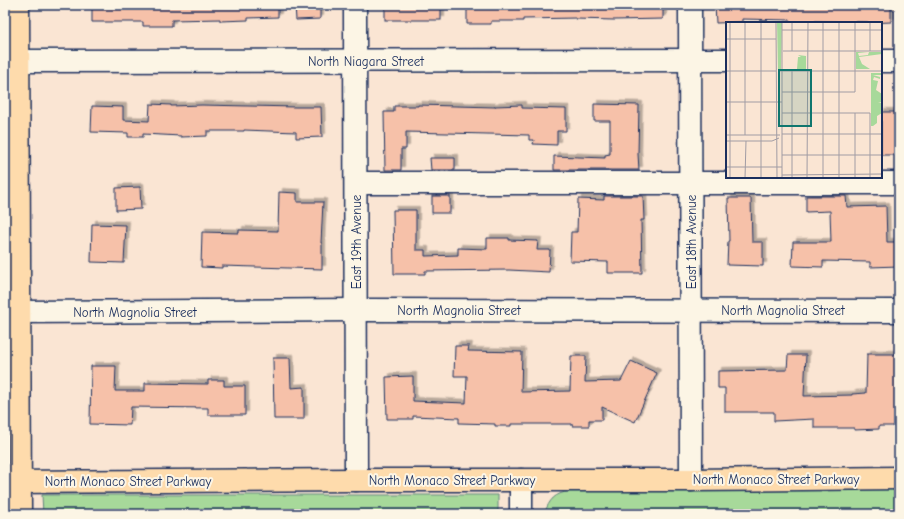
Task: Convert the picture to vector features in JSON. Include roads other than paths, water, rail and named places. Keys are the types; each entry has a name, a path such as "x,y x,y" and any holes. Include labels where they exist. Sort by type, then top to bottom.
{"main road":[{"path":"18,5 12,61 19,312 12,482 20,514"},
{"name":"North Monaco Street Parkway","path":"12,482 899,478"}],"street":[{"name":"East 19th Avenue","path":"355,5 356,480"},
{"name":"East 18th Avenue","path":"690,5 692,480"},
{"name":"North Niagara Street","path":"12,61 726,60"},
{"path":"882,61 899,61"},
{"path":"356,184 899,183"},
{"name":"North Magnolia Street","path":"19,312 356,310 899,311"},
{"path":"521,480 521,514"}]}
